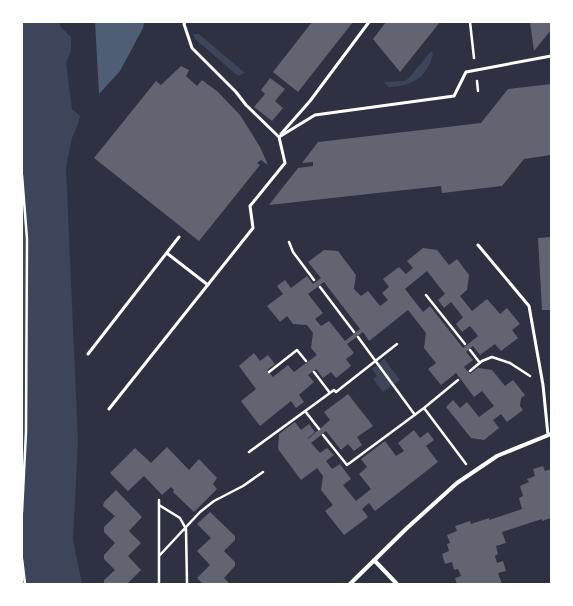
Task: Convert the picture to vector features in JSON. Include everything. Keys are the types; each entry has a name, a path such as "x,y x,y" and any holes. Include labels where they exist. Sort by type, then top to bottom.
{"street":[{"path":"350,584 407,528 457,483 497,456 550,435"},
{"path":"374,560 397,584"}],"lane":[{"path":"109,409 253,228 250,206 285,163 279,137 246,105 219,74 192,48 184,24 185,22"},
{"path":"279,137 310,101 369,22"},
{"path":"279,137 315,115 454,96 466,72 551,56"},
{"path":"88,354 180,237"},
{"path":"478,245 529,306 550,435"},
{"path":"168,254 208,285"}],"path":[{"path":"470,22 476,70"},
{"path":"22,175 27,239 26,432 22,512"},
{"path":"290,242 293,252 314,280"},
{"path":"320,287 354,332"},
{"path":"426,295 465,344"},
{"path":"358,337 415,414"},
{"path":"249,452 330,392 334,390 336,392 397,344"},
{"path":"269,372 297,350 306,361"},
{"path":"470,350 480,363"},
{"path":"470,371 480,363 492,357 510,363 543,385"},
{"path":"314,372 330,392"},
{"path":"324,434 346,465 424,408 458,380"},
{"path":"424,408 472,473"},
{"path":"305,411 319,428"},
{"path":"159,556 200,512 214,501 243,486 263,472"},
{"path":"159,500 159,584"},
{"path":"159,505 180,518 186,528 187,584"},
{"path":"22,559 25,584"}],"shaded area":[{"path":"22,22 60,22 60,26 71,37 71,51 66,63 72,109 80,116 72,138 66,167 78,441 73,540 82,584 22,584"},
{"path":"95,22 144,22 143,28 120,71 99,94"},
{"path":"193,34 199,34 245,73 238,76 195,39"},
{"path":"431,51 433,54 423,75 405,85 389,87 384,83 404,81 408,79"},
{"path":"384,359 400,380 383,392 373,379 377,376 372,369"}],"building":[{"path":"312,22 353,22 298,92 273,72"},
{"path":"386,22 440,22 400,72 373,39"},
{"path":"530,22 551,22 551,30 534,51"},
{"path":"181,66 189,70 186,76 197,86 202,80 218,92 240,115 260,147 268,165 261,160 257,163 260,165 199,241 94,158 156,81 161,85"},
{"path":"270,78 285,89 275,101 283,108 272,121 254,107 265,94 261,90"},
{"path":"551,84 551,155 524,159 502,186 442,193 441,186 269,205 298,168 313,166 313,162 302,163 318,142 481,123 508,89"},
{"path":"551,237 551,310 542,310 538,238"},
{"path":"423,248 437,250 449,265 457,259 469,275 467,290 460,296 472,311 487,299 500,314 507,308 520,324 512,330 518,338 501,351 495,344 480,355 473,346 466,352 473,360 464,367 470,374 478,368 492,370 505,386 513,380 525,395 521,398 520,406 523,410 507,422 501,414 493,420 499,428 484,440 471,438 446,407 453,400 460,408 467,402 479,417 494,406 482,391 474,397 456,373 441,385 428,369 436,363 424,348 426,333 408,310 369,341 363,332 347,344 354,353 346,359 351,366 336,378 331,372 323,378 316,369 308,375 314,382 299,395 304,402 296,408 291,401 260,426 241,401 256,389 239,366 254,353 260,361 268,355 275,364 267,370 273,377 288,365 294,372 317,355 311,348 313,333 307,325 293,324 287,316 280,322 267,306 283,294 277,286 285,280 291,288 307,276 313,284 321,278 308,262 324,250 338,251 356,275 354,289 361,296 368,291 380,306 388,300 382,293 389,287 383,279 399,267 406,274 413,268 407,261","holes":["427,271 445,294 438,300 444,308 451,302 463,317 456,324 462,332 470,326 478,336 463,348 430,306 423,312 405,289","324,282 360,329 345,341 329,321 321,326 315,319 323,313 308,294"]},
{"path":"348,394 373,426 357,437 362,445 354,451 348,444 341,450 326,431 311,443 320,453 327,448 334,455 326,461 332,469 340,464 351,479 343,485 356,501 371,489 359,474 367,467 361,459 385,441 396,456 404,451 398,443 414,430 420,438 428,432 434,440 426,446 438,462 375,511 369,503 362,509 368,517 344,535 325,511 333,505 321,490 323,476 317,468 301,480 278,449 279,434 295,422 301,430 309,424 315,432 308,439 330,420 324,412"},
{"path":"167,447 189,470 199,459 217,478 213,484 217,489 194,512 173,492 174,490 171,487 162,495 144,476 128,491 110,473 135,448 151,463"},
{"path":"543,466 545,471 551,469 551,518 542,521 542,519 502,532 506,543 496,546 498,554 495,556 497,563 503,561 506,571 498,573 502,584 457,584 455,578 461,576 458,569 454,570 452,562 445,564 442,554 449,551 447,544 450,543 447,535 457,531 455,526 470,521 471,524 489,518 489,520 522,509 519,498 523,496 520,486 529,482 527,479 535,476 533,469"},
{"path":"116,490 142,517 129,531 141,543 128,556 141,570 128,583 129,584 104,584 104,580 115,570 104,559 104,555 115,543 104,532 104,527 115,516 103,506 104,502"},
{"path":"210,512 235,536 235,540 224,551 235,562 235,566 224,578 230,584 203,584 197,578 210,565 197,551 211,538 197,524"}]}
